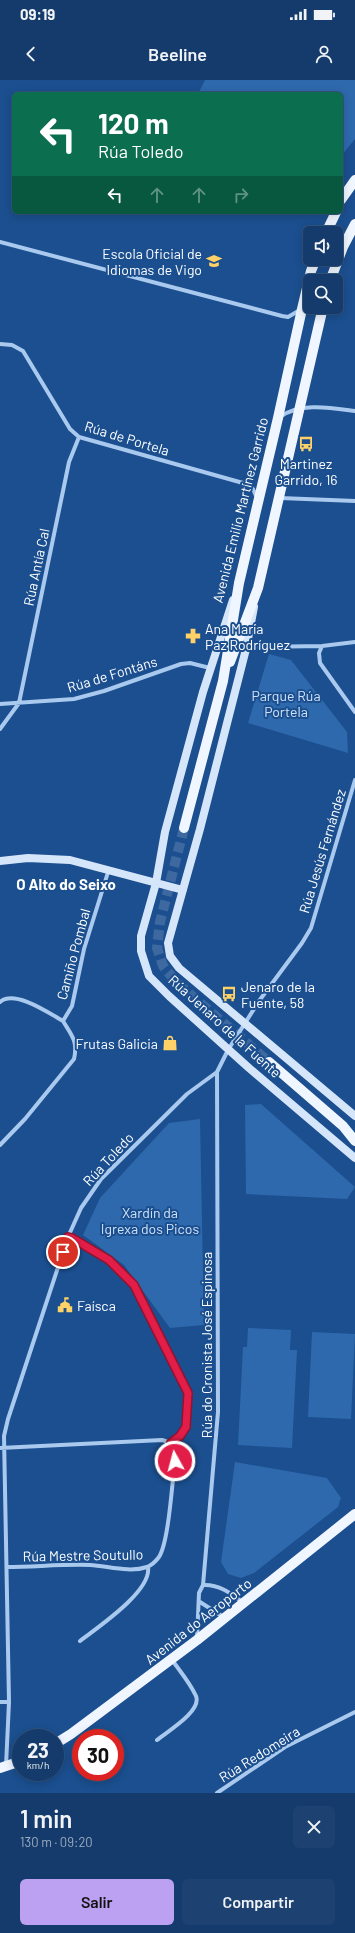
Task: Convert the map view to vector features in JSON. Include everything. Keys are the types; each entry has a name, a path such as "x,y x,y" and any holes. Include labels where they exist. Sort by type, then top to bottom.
{"main road":[{"path":"343,197 355,180"},
{"path":"329,226 335,214"},
{"path":"333,274 343,246 355,224"},
{"name":"Avenida Emilio Martínez Garrido","path":"156,883 165,832 210,668 239,583 313,266"},
{"path":"0,861 49,858 70,860 109,869 183,890 246,649 257,594 321,314"},
{"path":"184,828 223,681 239,583"},
{"path":"223,681 257,594"},
{"name":"Rúa Jenaro de la Fuente","path":"156,883 141,936 141,951 149,976 228,1050 355,1158"},
{"name":"Rúa Jenaro de la Fuente","path":"183,890 168,943 170,956 179,968 355,1116"},
{"path":"269,1062 343,1126 355,1134"},
{"path":"343,1126 355,1141"},
{"name":"Avenida do Aeroporto","path":"64,1738 197,1640 355,1514"}],"street":[{"path":"0,242 282,316 288,317 302,309"},
{"name":"Rúa de Portela","path":"0,344 12,345 23,350 70,429 79,437 243,483 253,489 259,502"},
{"path":"278,418 286,413 300,409 326,407 355,411"},
{"name":"Rúa Antía Cal","path":"19,703 69,462 79,437"},
{"path":"280,498 355,501"},
{"path":"246,649 255,647 322,646 355,642"},
{"path":"322,646 319,653 320,663 355,712"},
{"name":"Rúa de Fontáns","path":"0,704 74,699 104,691 181,664 190,663 210,668"},
{"path":"0,729 19,703"},
{"name":"Rúa Jesús Fernández","path":"311,928 355,780"},
{"name":"Camiño Pombal","path":"63,1021 72,1006 84,950 109,869"},
{"name":"Rúa Toledo","path":"2,1448 8,1418 68,1237 81,1208 101,1179 187,1094 217,1072 228,1050 259,1001 302,943 311,928"},
{"name":"Camiño Pombal","path":"0,1002 4,998 14,997 38,1007 63,1021 76,1042 74,1059 25,1119 0,1145"},
{"name":"Rúa do Cronista José Espinosa","path":"197,1640 200,1602 199,1593 203,1585 218,1412 217,1072"},
{"path":"2,1448 162,1440 171,1443 180,1436 186,1427 188,1393 134,1285 109,1260 85,1245 68,1237"},
{"name":"Rúa Mestre Soutullo","path":"7,1567 91,1565 110,1569 148,1567 158,1557 163,1543 175,1461 175,1450 171,1443"},
{"name":"Rúa Mestre Soutullo","path":"2,1448 7,1567 8,1702 3,1768"},
{"path":"80,1641 114,1614 139,1591 149,1573 148,1567"},
{"path":"203,1585 214,1586 231,1593 244,1603"},
{"path":"200,1602 225,1618"},
{"path":"157,1740 190,1714 196,1707 196,1697 172,1659"},
{"path":"0,1702 8,1702"},
{"name":"Rúa Redomeira","path":"217,1793 285,1748 355,1712"}],"green space":[{"path":"205,80 355,80 355,139 343,154 343,92 199,92"},
{"name":"Parque Rúa Portela","path":"269,654 291,660 347,732 348,753 248,723"},
{"path":"261,1104 355,1187 347,1199 246,1194 245,1105"},
{"name":"Xardín da Igrexa dos Picos","path":"200,1119 204,1325 170,1328 124,1265 83,1235 100,1198 169,1123"},
{"path":"248,1328 291,1330 290,1350 297,1350 292,1448 238,1445 243,1347 247,1347"},
{"path":"312,1332 355,1334 351,1419 308,1417"},
{"path":"235,1462 327,1478 341,1498 338,1507 254,1573 241,1578 228,1574 221,1562"}],"tunnel":[{"path":"184,828 160,922 157,948 163,966 177,983 269,1062"}],"place":[{"name":"Escola Oficial de Idiomas de Vigo","path":"214,261"},
{"name":"Martinez Garrido, 16","path":"306,444"},
{"name":"Ana María Paz Rodríguez","path":"193,636"},
{"name":"Jenaro de la Fuente, 58","path":"229,994"},
{"name":"Frutas Galicia","path":"170,1043"},
{"name":"Faísca","path":"65,1305"}],"district":[{"name":"O Alto do Seixo","path":"66,884"}],"route":[{"path":"63,1252 68,1237 72,1238 109,1260 134,1285 188,1393 186,1427 180,1436 171,1443 175,1450 175,1461"}]}
